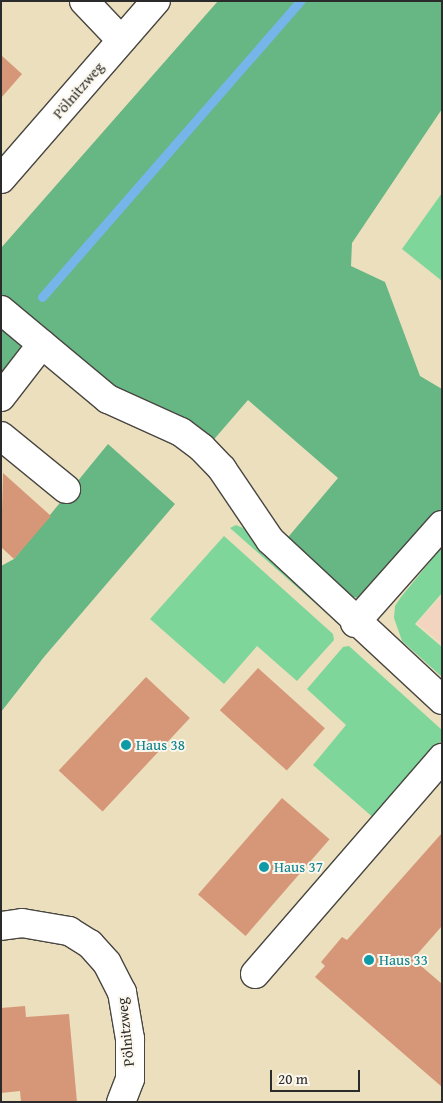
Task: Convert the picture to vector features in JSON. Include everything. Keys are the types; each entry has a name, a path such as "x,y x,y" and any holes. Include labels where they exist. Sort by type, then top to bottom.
{"street":[{"path":"84,1 121,40"},
{"name":"Pölnitzweg","path":"1,179 156,1"},
{"path":"1,310 108,399 181,432 202,448 222,469 270,540 355,622 442,700"},
{"path":"1,397 42,344"},
{"path":"1,436 66,489"},
{"path":"355,622 442,525"},
{"path":"255,974 442,758"},
{"name":"Pölnitzweg","path":"1,926 22,923 69,931 90,944 107,963 122,992 130,1039 130,1079 121,1102"}],"shaded area":[{"path":"442,596 442,644 417,623"}],"green space":[{"path":"218,1 442,1 442,109 352,243 351,266 385,282 420,376 442,389 442,509 365,599 341,595 284,542 338,478 248,400 210,444 109,386 1,296 1,248"},
{"path":"442,193 442,281 402,249"},
{"path":"1,324 27,347 1,378"},
{"path":"108,444 175,504 44,657 1,712 1,566 14,559"},
{"path":"236,525 250,531 344,624 341,626 230,528"},
{"path":"224,536 333,634 334,640 297,681 257,646 224,684 150,619"},
{"path":"442,547 442,593 415,624 442,647 442,677 402,641 394,618 395,606 401,597"},
{"path":"349,646 442,730 442,740 376,820 313,765 346,725 307,689 343,647"}],"building":[{"path":"1,55 22,74 1,98"},
{"path":"3,473 51,516 14,559 1,547"},
{"path":"258,668 325,728 287,771 220,710"},
{"name":"Haus 38","path":"146,677 190,718 103,812 59,771"},
{"name":"Haus 37","path":"282,798 330,839 246,936 198,895"},
{"name":"Haus 33","path":"442,833 442,926 413,959 442,984 442,1087 315,977 325,966 321,962 342,937 347,940"},
{"path":"25,1006 26,1017 69,1014 77,1102 21,1102 20,1091 1,1093 1,1008"}],"waterway":[{"path":"42,297 300,1"}],"place":[{"name":"Haus 38","path":"126,745"},
{"name":"Haus 37","path":"264,867"},
{"name":"Haus 33","path":"369,960"}]}
